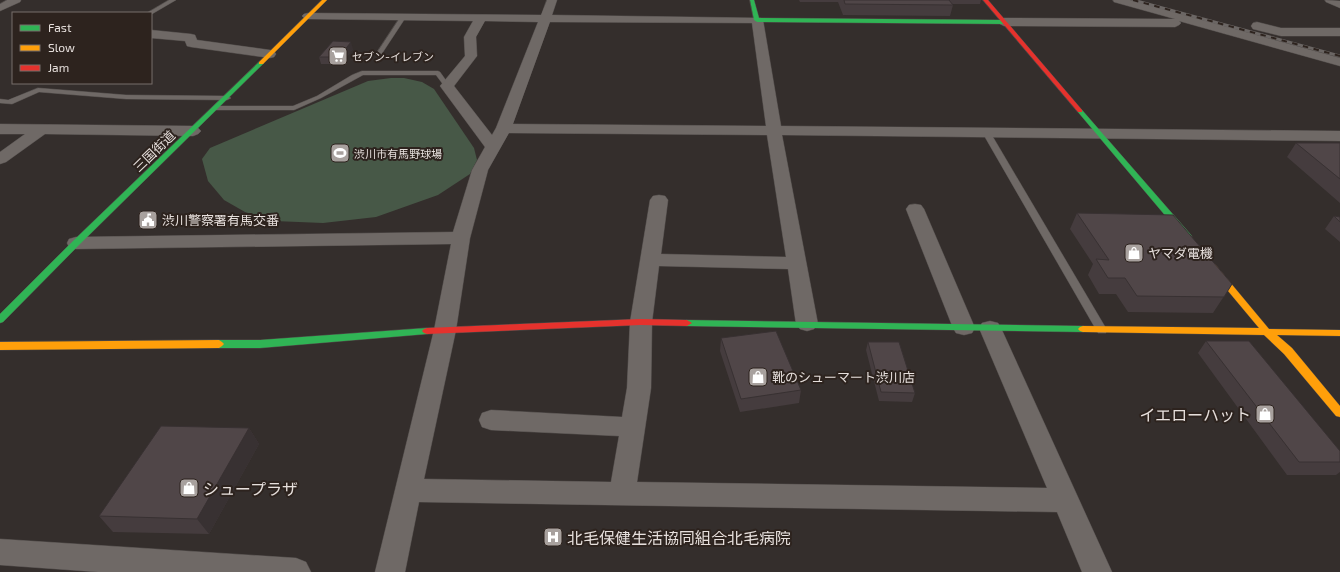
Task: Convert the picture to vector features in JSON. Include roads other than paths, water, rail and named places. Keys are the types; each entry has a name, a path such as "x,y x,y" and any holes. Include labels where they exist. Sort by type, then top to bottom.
{"street":[{"path":"0,8 16,0"},
{"name":"三国街道","path":"0,320 76,243 227,98 325,0"},
{"path":"390,572 445,330 461,238 480,170 504,128 552,0"},
{"path":"752,0 757,20 807,324"},
{"path":"985,0 1192,242"},
{"path":"1118,0 1202,18"},
{"path":"1157,0 1202,18 1340,62"},
{"path":"1330,0 1340,5"},
{"path":"308,16 1004,22 1202,18"},
{"path":"481,18 470,37 471,56 447,86 493,147"},
{"path":"1250,24 1281,32 1340,32"},
{"path":"152,34 191,38 191,43 270,54"},
{"path":"504,128 1340,136"},
{"path":"0,129 193,131"},
{"path":"0,159 42,129"},
{"path":"622,493 639,388 641,322 658,200"},
{"path":"915,209 964,328"},
{"path":"76,243 461,238"},
{"path":"650,260 796,263"},
{"path":"1207,260 1267,332 1288,351 1340,413"},
{"path":"0,346 260,344 445,330 641,322 1340,333"},
{"path":"990,328 1097,572"},
{"path":"490,420 632,427"},
{"path":"409,490 1066,500"},
{"path":"0,552 296,572"}],"lane":[{"path":"152,12 173,0"},
{"path":"379,54 403,17"},
{"path":"216,108 294,108 319,97 354,76 362,73 438,73 447,86"},
{"path":"0,102 9,102 38,90 47,84"},
{"path":"38,90 126,97 227,98"},
{"path":"986,132 1102,330"}],"railway":[{"path":"1133,0 1340,56"}],"place":[{"name":"セブン-イレブン","path":"338,56"},
{"name":"渋川市有馬野球場","path":"340,153"},
{"name":"渋川警察署有馬交番","path":"148,220"},
{"name":"ヤマダ電機","path":"1134,253"},
{"name":"靴のシューマート渋川店","path":"758,377"},
{"name":"イエローハット","path":"1265,414"},
{"name":"シュープラザ","path":"189,488"},
{"name":"北毛保健生活協同組合北毛病院","path":"553,537"}]}
